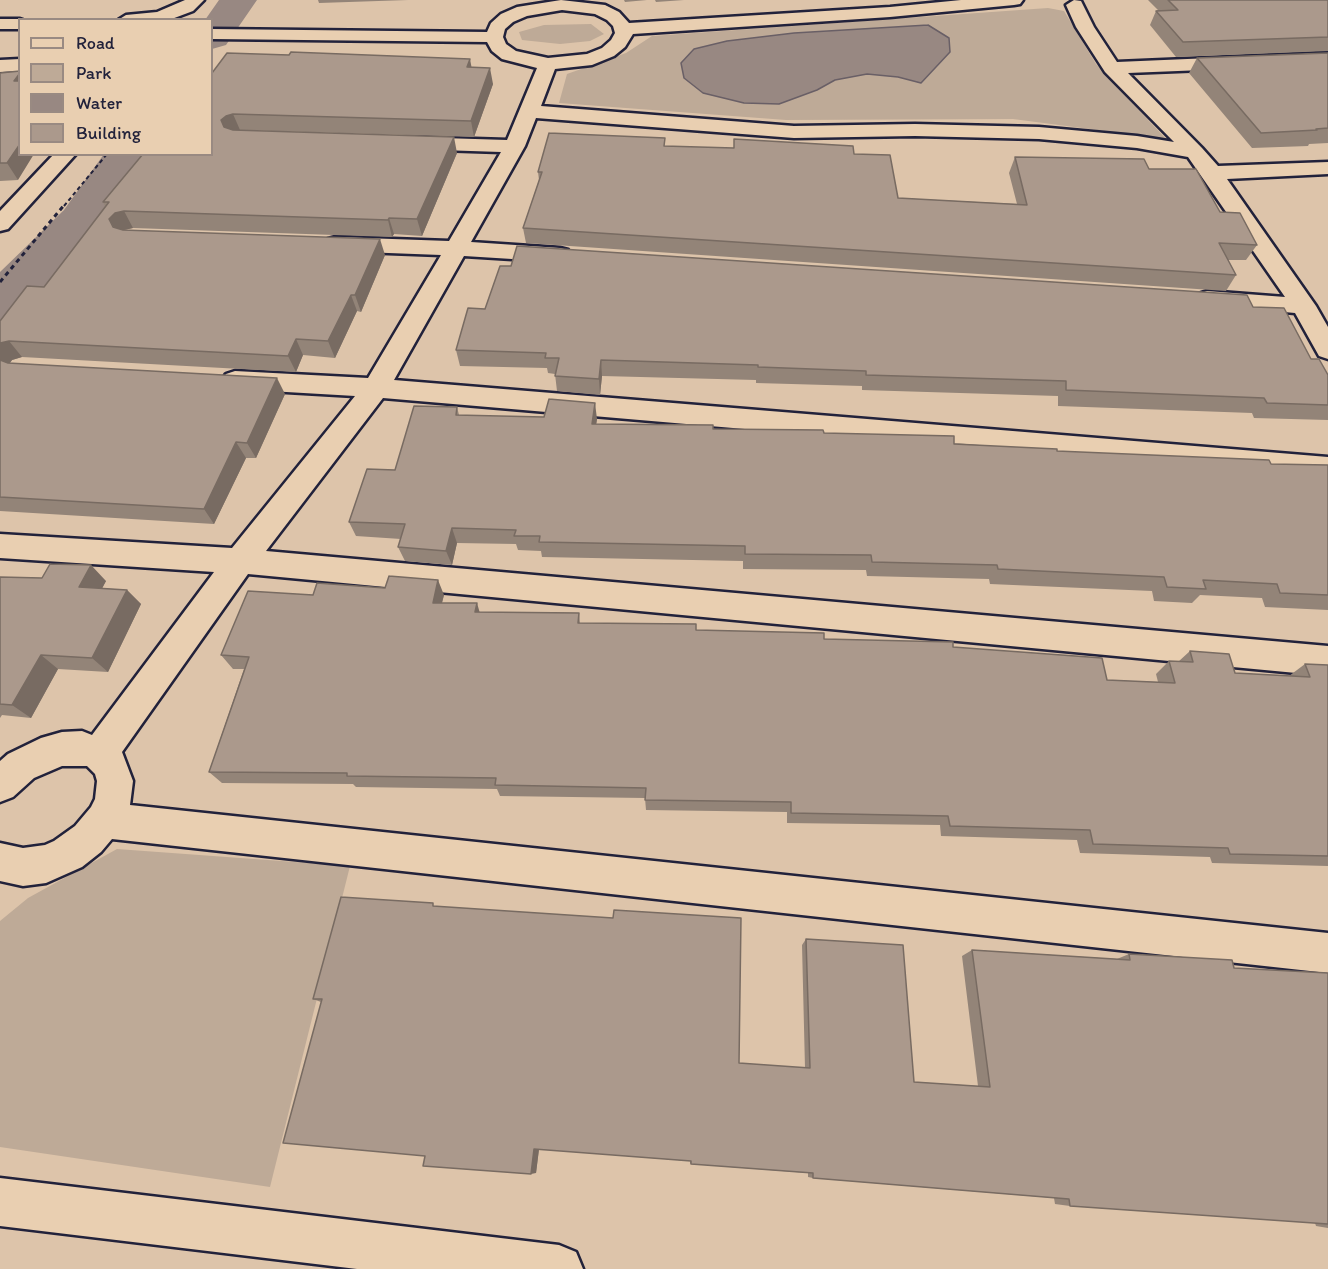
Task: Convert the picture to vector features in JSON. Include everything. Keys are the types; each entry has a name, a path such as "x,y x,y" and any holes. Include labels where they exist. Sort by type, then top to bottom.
{"street":[{"path":"149,18 160,17 187,7 195,0"},
{"path":"622,29 890,12 1014,0"},
{"path":"573,3 599,9 613,16 621,24 624,33 619,43 608,52 592,59 548,64 526,61 509,55 498,47 494,37 497,27 507,18 542,6 573,3"},
{"path":"1075,3 1085,27 1112,68 1195,152 1212,173 1304,306 1328,350"},
{"path":"0,24 18,24"},
{"path":"213,34 494,37"},
{"path":"1112,68 1328,59"},
{"path":"99,754 240,561 376,388 515,146 548,64"},
{"path":"0,66 18,65"},
{"path":"528,111 794,132 915,130 1040,133 1137,142 1195,152"},
{"path":"396,142 515,146"},
{"path":"0,224 64,156"},
{"path":"1212,173 1328,168"},
{"path":"312,243 455,248 587,257"},
{"path":"1185,298 1304,306"},
{"path":"211,379 376,388 1328,468"},
{"path":"0,546 240,561 1328,661"},
{"path":"0,785 21,766 41,755 62,749 82,748 99,754 110,765 115,781 113,800 104,820 88,839 68,854 46,864 23,867 1,864"},
{"path":"104,820 1328,953"},
{"path":"0,1202 559,1269"}],"path":[{"path":"0,282 105,156"}],"green space":[{"path":"1048,8 1064,11 1096,64 1166,139 1013,119 786,120 559,103 567,74 626,53 652,36"},
{"path":"591,24 604,34 590,41 560,44 522,40 519,32 544,25"},
{"path":"117,849 350,866 270,1187 0,1147 0,921 28,898"}],"water":[{"path":"928,25 949,38 950,52 921,83 898,77 867,74 835,80 817,90 779,104 744,103 703,93 684,78 681,63 694,49 727,41 794,33"}],"building":[{"path":"1168,0 1328,0 1328,37 1183,42 1156,11 1178,10"},
{"path":"291,52 470,59 467,67 490,68 471,121 233,114 221,120 224,127 233,130 454,137 417,219 124,211 115,213 109,219 113,227 123,230 380,239 355,295 351,295 328,341 296,339 288,356 9,341 0,343 0,321 27,286 44,287 109,202 103,202 141,156 213,156 213,72 227,53 289,55"},
{"path":"1328,53 1328,128 1261,133 1197,58"},
{"path":"18,71 14,81 18,81 18,147 7,163 0,163 0,73"},
{"path":"549,133 665,138 664,146 734,148 734,139 853,146 854,154 890,155 898,198 1027,205 1015,157 1144,159 1149,169 1196,169 1220,212 1240,213 1257,245 1219,243 1236,275 523,228 542,172 538,172"},
{"path":"517,246 1247,295 1253,307 1284,308 1311,359 1319,359 1328,375 1328,405 1267,403 1264,398 1066,390 1066,381 866,375 866,371 758,367 758,365 601,360 599,379 555,376 559,358 545,358 546,353 456,350 468,308 485,309 500,266 511,266"},
{"path":"0,360 8,363 277,378 247,443 236,442 204,509 0,497"},
{"path":"549,399 595,403 592,424 713,425 713,429 823,430 824,433 954,436 954,444 1269,460 1271,464 1328,465 1328,595 1280,593 1277,584 1203,580 1206,589 1167,587 1164,577 998,569 997,565 872,562 871,555 745,554 745,546 539,542 540,536 514,536 516,530 452,528 446,551 398,547 405,524 349,522 367,469 395,470 414,406 457,407 456,415 544,417"},
{"path":"50,564 91,565 79,587 127,590 92,658 41,655 12,705 0,704 0,577 42,578"},
{"path":"389,576 438,580 433,603 477,603 475,612 579,613 578,623 696,624 696,630 824,633 824,639 953,642 953,647 1102,658 1107,680 1175,683 1169,661 1193,662 1190,651 1229,654 1235,673 1310,677 1305,664 1328,665 1328,856 1230,854 1228,848 1093,844 1090,830 950,826 948,816 791,813 791,802 645,800 646,788 495,785 496,778 347,776 347,773 209,772 249,657 221,655 248,591 313,595 317,583 385,588"},
{"path":"341,897 433,903 433,906 613,918 614,910 741,918 739,1063 810,1068 806,939 903,945 914,1082 990,1087 972,950 1130,960 1129,954 1232,960 1234,968 1328,973 1328,1224 1070,1206 1069,1199 813,1178 813,1173 691,1164 691,1161 534,1149 531,1174 423,1166 425,1156 283,1143 322,999 313,999"}],"waterway":[{"path":"213,36 238,0"},
{"path":"0,303 81,220 127,156"}]}
